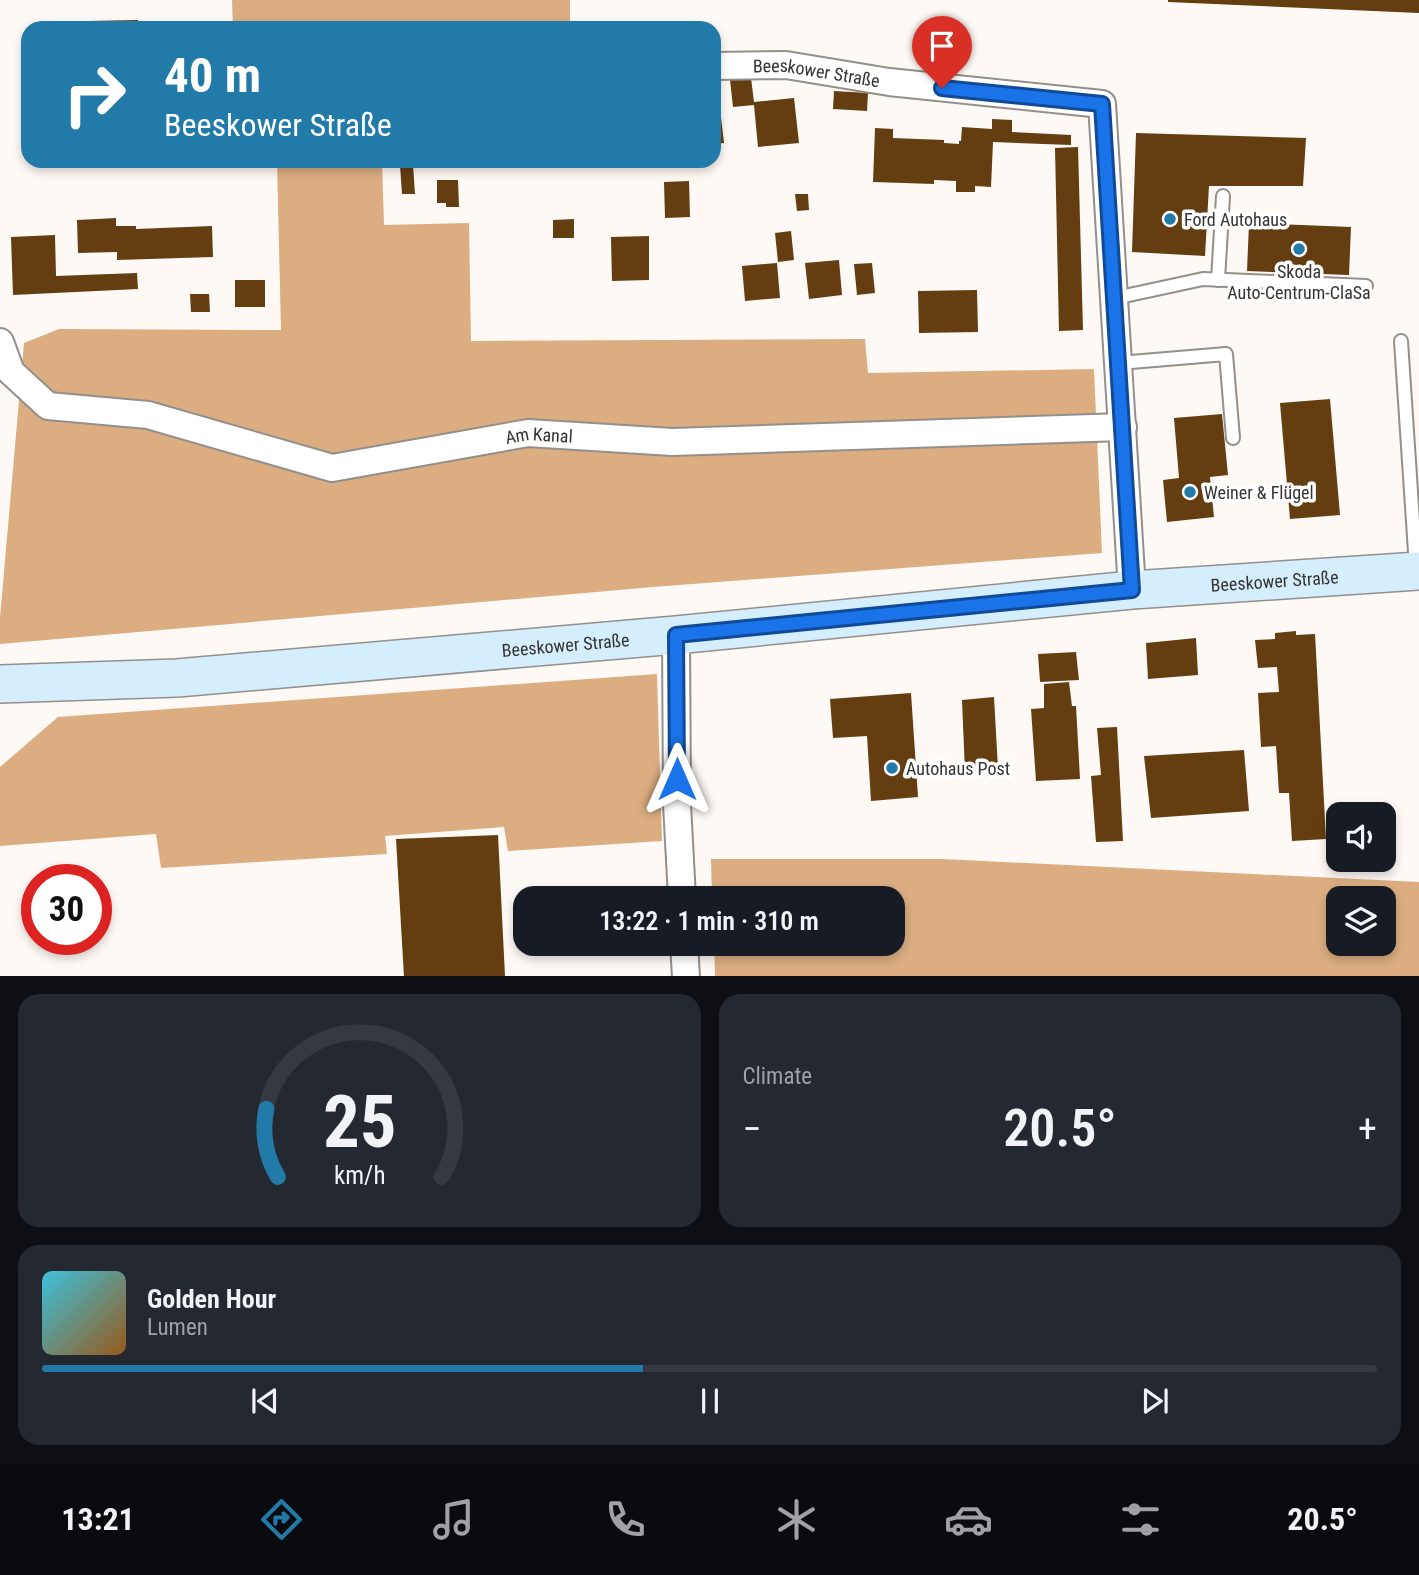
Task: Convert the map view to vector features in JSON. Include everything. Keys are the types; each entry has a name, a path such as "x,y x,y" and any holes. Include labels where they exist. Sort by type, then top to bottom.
{"street":[{"name":"Beeskower Straße","path":"721,66 786,65 889,82 1102,104 1132,590"},
{"name":"Am Kanal","path":"0,342 11,372 48,407 148,415 332,468 528,433 672,442 1123,427"},
{"name":"Beeskower Straße","path":"0,684 177,678 676,635 1132,590 1418,571"},
{"path":"676,635 677,804 681,886"},
{"path":"685,956 686,976"}],"lane":[{"path":"1218,279 1223,196"},
{"path":"1115,298 1203,279 1366,286"},
{"path":"1401,341 1418,571"},
{"path":"1119,363 1226,354 1233,438"}],"shaded area":[{"path":"232,0 570,0 570,21 233,21"},
{"path":"277,168 382,168 384,225 469,223 471,341 865,339 868,373 1094,369 1102,553 653,587 0,644 24,343 59,329 281,330"},
{"path":"657,674 662,841 508,851 504,827 385,836 387,854 161,868 156,834 0,846 0,767 58,717"},
{"path":"711,859 942,859 1419,882 1419,976 715,976 714,956 905,956 905,886 712,886"}],"building":[{"path":"1419,0 1419,13 1168,2"},
{"path":"751,78 754,102 794,98 799,143 758,147 754,105 733,107 730,80"},
{"path":"834,91 868,93 867,111 833,109"},
{"path":"721,117 724,143 721,143"},
{"path":"992,119 1012,120 1012,132 1071,135 1071,145 993,142 991,187 975,186 975,192 956,192 956,181 934,180 934,184 873,182 875,128 893,129 893,138 944,140 944,143 959,144 962,127 992,129"},
{"name":"Ford Autohaus","path":"1136,133 1306,138 1303,186 1209,186 1205,256 1132,252"},
{"path":"1078,147 1083,330 1059,331 1055,148"},
{"path":"400,168 413,168 415,194 402,194"},
{"path":"437,180 458,180 459,207 446,207 446,203 437,203"},
{"path":"689,181 690,217 665,218 664,182"},
{"path":"795,194 808,194 809,210 797,211"},
{"path":"116,218 116,226 136,226 136,229 212,226 213,257 117,260 117,252 78,253 77,220"},
{"path":"574,219 574,238 553,238 553,220"},
{"name":"Skoda Auto-Centrum-ClaSa","path":"1249,223 1351,227 1349,275 1247,271"},
{"path":"791,231 794,260 778,262 775,233"},
{"path":"55,235 56,276 137,273 138,289 13,295 11,237"},
{"path":"649,236 649,280 612,281 611,237"},
{"path":"839,260 842,295 809,299 805,263"},
{"path":"777,263 780,298 745,301 742,266"},
{"path":"872,263 875,293 857,295 854,264"},
{"path":"235,280 265,280 265,307 235,307"},
{"path":"977,290 978,332 919,333 918,291"},
{"path":"190,294 209,294 210,312 191,312"},
{"path":"1330,399 1340,515 1290,519 1280,403"},
{"path":"1222,414 1228,475 1210,477 1214,517 1167,522 1163,480 1179,478 1174,418"},
{"path":"1296,631 1296,635 1315,634 1326,839 1292,841 1289,793 1279,793 1276,746 1261,747 1258,693 1279,692 1277,667 1258,668 1255,640 1275,639 1275,633"},
{"path":"1196,638 1198,675 1148,679 1146,643"},
{"path":"1076,652 1079,680 1040,682 1038,654"},
{"path":"1069,682 1072,706 1076,706 1080,779 1036,781 1031,709 1044,708 1044,684"},
{"name":"Autohaus Post","path":"911,693 918,797 871,801 867,736 833,738 830,699"},
{"path":"994,697 998,769 965,772 962,700"},
{"path":"1117,727 1123,841 1096,842 1091,776 1101,775 1097,728"},
{"path":"1244,750 1249,811 1151,818 1144,756"},
{"path":"498,835 505,976 404,976 396,839"}],"place":[{"name":"Ford Autohaus","path":"1170,219"},
{"name":"Skoda Auto-Centrum-ClaSa","path":"1299,249"},
{"name":"Weiner & Flügel","path":"1190,492"},
{"name":"Autohaus Post","path":"892,768"}],"route":[{"path":"677,779 676,635 1132,590 1102,104 942,88"}]}
